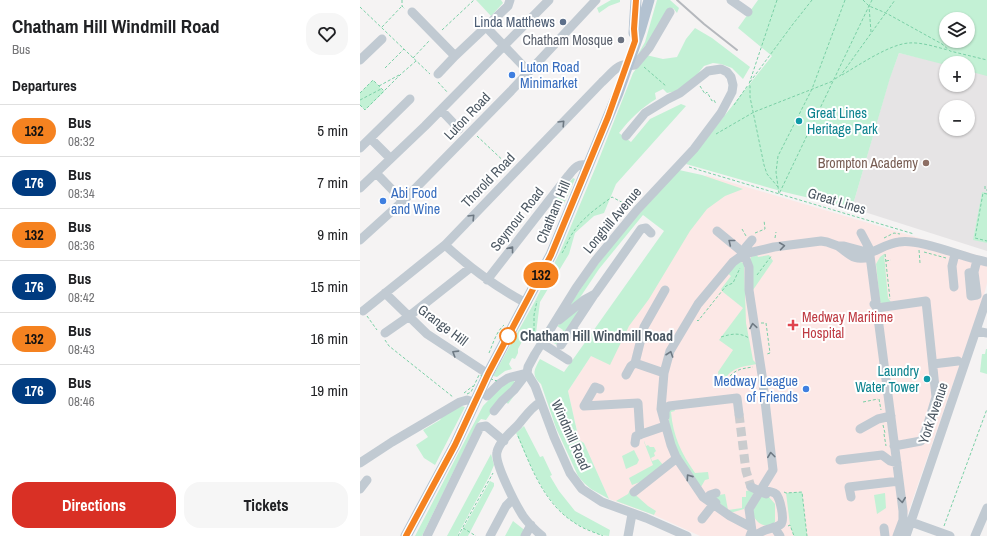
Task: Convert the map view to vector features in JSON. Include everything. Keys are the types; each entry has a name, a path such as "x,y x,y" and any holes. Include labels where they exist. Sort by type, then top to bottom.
{"main road":[{"name":"Chatham Hill","path":"635,41 634,29 636,0"},
{"name":"Chatham Hill","path":"406,536 458,439 474,402 532,301 630,65 635,41 640,31 649,0"}],"street":[{"path":"434,75 508,6 510,0"},
{"path":"360,188 425,126 549,0"},
{"name":"Luton Road","path":"360,240 403,201 594,4 602,0"},
{"path":"732,0 745,10"},
{"path":"412,12 455,56"},
{"path":"630,65 649,48 670,12"},
{"path":"486,27 529,72"},
{"path":"360,60 382,39"},
{"name":"Thorold Road","path":"361,314 445,245 618,66 623,64 630,65"},
{"name":"Longhill Avenue","path":"494,411 514,390 527,373 528,366 543,344 576,288 596,261 637,210 710,135 729,100 733,88 733,82 728,73 718,69 709,70 679,94 665,92 643,115 626,136"},
{"path":"360,147 371,139 410,99"},
{"path":"441,110 458,129"},
{"path":"371,139 390,158"},
{"name":"Seymour Road","path":"487,280 568,176 578,166 584,164 588,166"},
{"path":"378,175 403,201"},
{"path":"561,345 640,229 646,228 651,233"},
{"path":"717,231 744,254 749,268 749,290 760,366 772,470 761,491 754,500 750,512 750,527"},
{"path":"861,233 869,245 877,308 886,417 894,446 903,512 903,520 896,536"},
{"path":"744,254 749,239"},
{"path":"775,531 750,527 730,516 710,502 686,472 671,445 662,409 664,373 670,351 698,304 733,262 744,254 774,247 827,242 870,255 897,242 907,241 919,248 987,262"},
{"path":"445,245 470,268 487,280 532,301"},
{"path":"954,256 952,266 954,288"},
{"path":"974,272 977,260"},
{"path":"384,336 470,268"},
{"path":"626,375 631,366 636,363 644,327 665,290"},
{"name":"Grange Hill","path":"385,293 408,318 427,334 489,375"},
{"path":"555,323 584,300 595,294"},
{"name":"York Avenue","path":"906,536 987,298"},
{"path":"877,308 926,302 936,397 921,441 894,446"},
{"path":"572,330 581,336"},
{"path":"976,330 987,333"},
{"path":"543,344 568,360"},
{"path":"933,364 958,361"},
{"path":"636,363 664,373"},
{"path":"487,396 508,378 527,373"},
{"name":"Windmill Road","path":"527,373 534,383 554,437 570,473 582,489 602,502 646,518 687,536"},
{"path":"600,389 595,387 584,406 638,403 640,435"},
{"path":"665,425 665,410 669,406 737,398 739,414"},
{"path":"361,464 459,402 467,400 474,402"},
{"path":"541,402 535,406 514,429 497,449 496,454 501,479 523,515 542,536"},
{"path":"860,429 886,417"},
{"path":"635,444 636,436 665,425"},
{"path":"427,536 480,427 486,426 504,441"},
{"path":"840,460 882,455 890,461 897,463"},
{"path":"634,492 677,458"},
{"path":"360,489 367,480"},
{"path":"851,497 849,487 899,480"},
{"path":"751,487 772,497 776,502 778,518 775,531"},
{"path":"710,502 705,492 714,491 710,495 710,498 729,513 734,514 750,512"},
{"path":"490,536 506,506 513,499"},
{"path":"702,519 710,502"},
{"path":"975,536 987,508"},
{"path":"628,536 632,514"},
{"path":"911,522 946,534"},
{"path":"525,536 531,525"},
{"path":"756,536 760,532 775,531"}],"path":[{"path":"382,27 402,6 402,0"},
{"path":"413,58 474,0"},
{"path":"777,0 749,84 750,97 766,170 778,187"},
{"path":"734,106 812,0"},
{"path":"779,194 776,172 778,156 812,90 845,0"},
{"path":"863,0 869,6 886,13 942,44 950,51"},
{"path":"779,194 872,0"},
{"path":"841,75 895,0"},
{"path":"402,6 407,11 412,12"},
{"path":"869,6 871,32"},
{"path":"360,7 413,58 434,75 452,98"},
{"path":"710,135 754,112 834,80 885,51 901,44 910,43 987,60"},
{"path":"384,68 404,49"},
{"path":"360,105 365,110 401,74 417,61"},
{"path":"630,65 641,65 665,92"},
{"path":"378,86 401,74"},
{"path":"360,93 373,80 384,92"},
{"path":"696,80 705,94 707,92 712,101 714,100 717,105"},
{"path":"360,100 381,89"},
{"path":"476,134 514,172"},
{"name":"Great Lines","path":"681,164 916,235"},
{"path":"985,186 985,190 987,190"},
{"path":"987,194 983,194 975,238 987,241"},
{"path":"562,253 572,234 587,216 612,197 637,210"},
{"path":"742,230 749,239"},
{"path":"920,263 919,248 944,258 954,256"},
{"path":"756,276 775,252"},
{"path":"882,253 888,253"},
{"path":"885,253 889,298 892,301"},
{"path":"886,261 891,260"},
{"path":"698,321 726,286 733,283 740,268"},
{"path":"532,301 534,335"},
{"path":"361,314 384,336 389,346 459,402"},
{"path":"489,356 499,328 506,323"},
{"path":"758,323 766,323 770,353 764,354"},
{"path":"721,337 737,334 748,338 751,342"},
{"path":"715,383 720,385 725,384 732,373 741,369 760,366"},
{"path":"467,394 471,392 479,375 489,375"},
{"path":"477,383 489,375"},
{"path":"863,402 879,399 886,417"},
{"path":"946,534 987,410"},
{"path":"514,429 542,487 551,502 562,514 576,524 603,536"},
{"path":"458,536 498,463"},
{"path":"782,490 786,493 802,492 807,536"},
{"path":"775,531 790,525 794,536"},
{"path":"463,528 476,536"}],"shaded area":[{"name":"Brompton Academy","path":"899,53 939,62 939,92 975,92 975,72 987,75 987,251 852,208 890,77"},
{"name":"Medway Maritime Hospital","path":"706,175 987,258 987,283 984,295 900,536 700,536 654,515 609,499 584,443 579,440 568,391 647,270"}],"green space":[{"path":"476,0 501,0 503,3 491,16"},
{"path":"611,0 620,0 620,2 609,6 599,13 597,8"},
{"path":"657,0 670,0 679,8 677,13 673,8 669,8 653,36 637,56 645,42"},
{"name":"Great Lines Heritage Park","path":"758,0 987,0 987,76 975,73 975,56 939,56 939,63 899,53 890,78 852,208 784,192 686,164 772,56 738,28"},
{"path":"695,28 712,38 750,67 743,79 732,68 721,64 713,63 704,66 692,81 677,91 667,93 663,89 655,93 656,99 641,110 623,128 619,133 631,142 650,119 681,104 686,106 616,184 604,213 594,216 575,233 569,254 540,302 536,333 529,331 527,332 518,349 515,359 512,358 509,364 512,369 505,371 497,377 493,376 534,303 560,252 633,73 646,55 663,59 677,57 686,39"},
{"path":"373,80 384,92 365,110 360,105 360,93"},
{"path":"679,170 702,175 743,189 725,196 707,209 690,231 649,299 629,326 610,365 591,356 568,391 579,440 584,443 609,499 591,489 578,476 556,428 541,384 536,378 534,372 540,359 564,372 664,231 643,215 599,269 573,308 563,315 594,269 628,226"},
{"path":"573,178 575,179 563,206 555,199"},
{"path":"982,192 987,193 987,243 973,240"},
{"path":"884,254 888,298 891,302 883,304 880,302 876,264 880,257"},
{"path":"757,255 758,257 769,255 773,261 753,290 750,261 751,257"},
{"path":"740,261 744,264 746,323 753,360 757,364 735,370 731,372 724,380 719,378 718,372 733,350 719,340 743,308 721,289 731,276 726,272"},
{"path":"579,309 582,311 559,346 550,341 559,338 563,330 557,326"},
{"path":"986,349 987,374 980,372 982,354 985,354"},
{"path":"513,380 515,382 516,393 508,404 502,397 486,420 481,419 477,424 422,536 415,536 483,406 502,386"},
{"path":"462,406 465,407 435,465 424,458 416,445 428,437 423,430 440,420 444,414"},
{"path":"674,409 675,411 671,412 672,421 678,444 695,473 708,472 709,479 705,480 701,487 682,461 674,442 669,422 669,411"},
{"path":"524,426 540,457 543,456 552,475 550,476 559,491 575,511 610,530 609,536 589,530 575,523 552,502 536,476 516,433"},
{"path":"644,441 646,446 648,445 650,447 654,447 656,451 654,453 655,456 651,458 652,461 658,459 664,466 648,479 632,485 629,478 653,465"},
{"path":"634,450 639,460 637,464 626,469 622,456"},
{"path":"491,454 494,465 489,477 457,536 447,536"},
{"path":"490,481 494,483 494,486 468,536 459,536"},
{"path":"630,490 656,511 654,515 616,501 628,494"},
{"path":"746,491 755,491 744,509 730,513 714,498 725,494 728,510 742,508 742,497 746,497"},
{"path":"802,492 807,536 794,536 790,525 786,493"},
{"path":"885,493 886,508 877,514 874,495"},
{"path":"761,497 769,497 775,504 775,522 772,524 761,524 753,516 752,512"},
{"path":"513,521 527,532 525,536 505,536"}],"tunnel":[{"path":"739,414 746,471 751,487"}],"railway":[{"path":"677,0 737,50"}],"bus line":[{"name":"132","path":"406,536 455,445 488,374 551,255 618,93 635,41 634,29 636,0"}],"place":[{"name":"Linda Matthews","path":"563,22"},
{"name":"Chatham Mosque","path":"621,40"},
{"name":"Luton Road Minimarket","path":"512,75"},
{"name":"Great Lines Heritage Park","path":"799,121"},
{"name":"Brompton Academy","path":"926,163"},
{"name":"Abi Food and Wine","path":"383,201"},
{"name":"Medway Maritime Hospital","path":"793,325"},
{"name":"Chatham Hill Windmill Road","path":"508,336"},
{"name":"Laundry Water Tower","path":"927,379"},
{"name":"Medway League of Friends","path":"806,389"}]}
